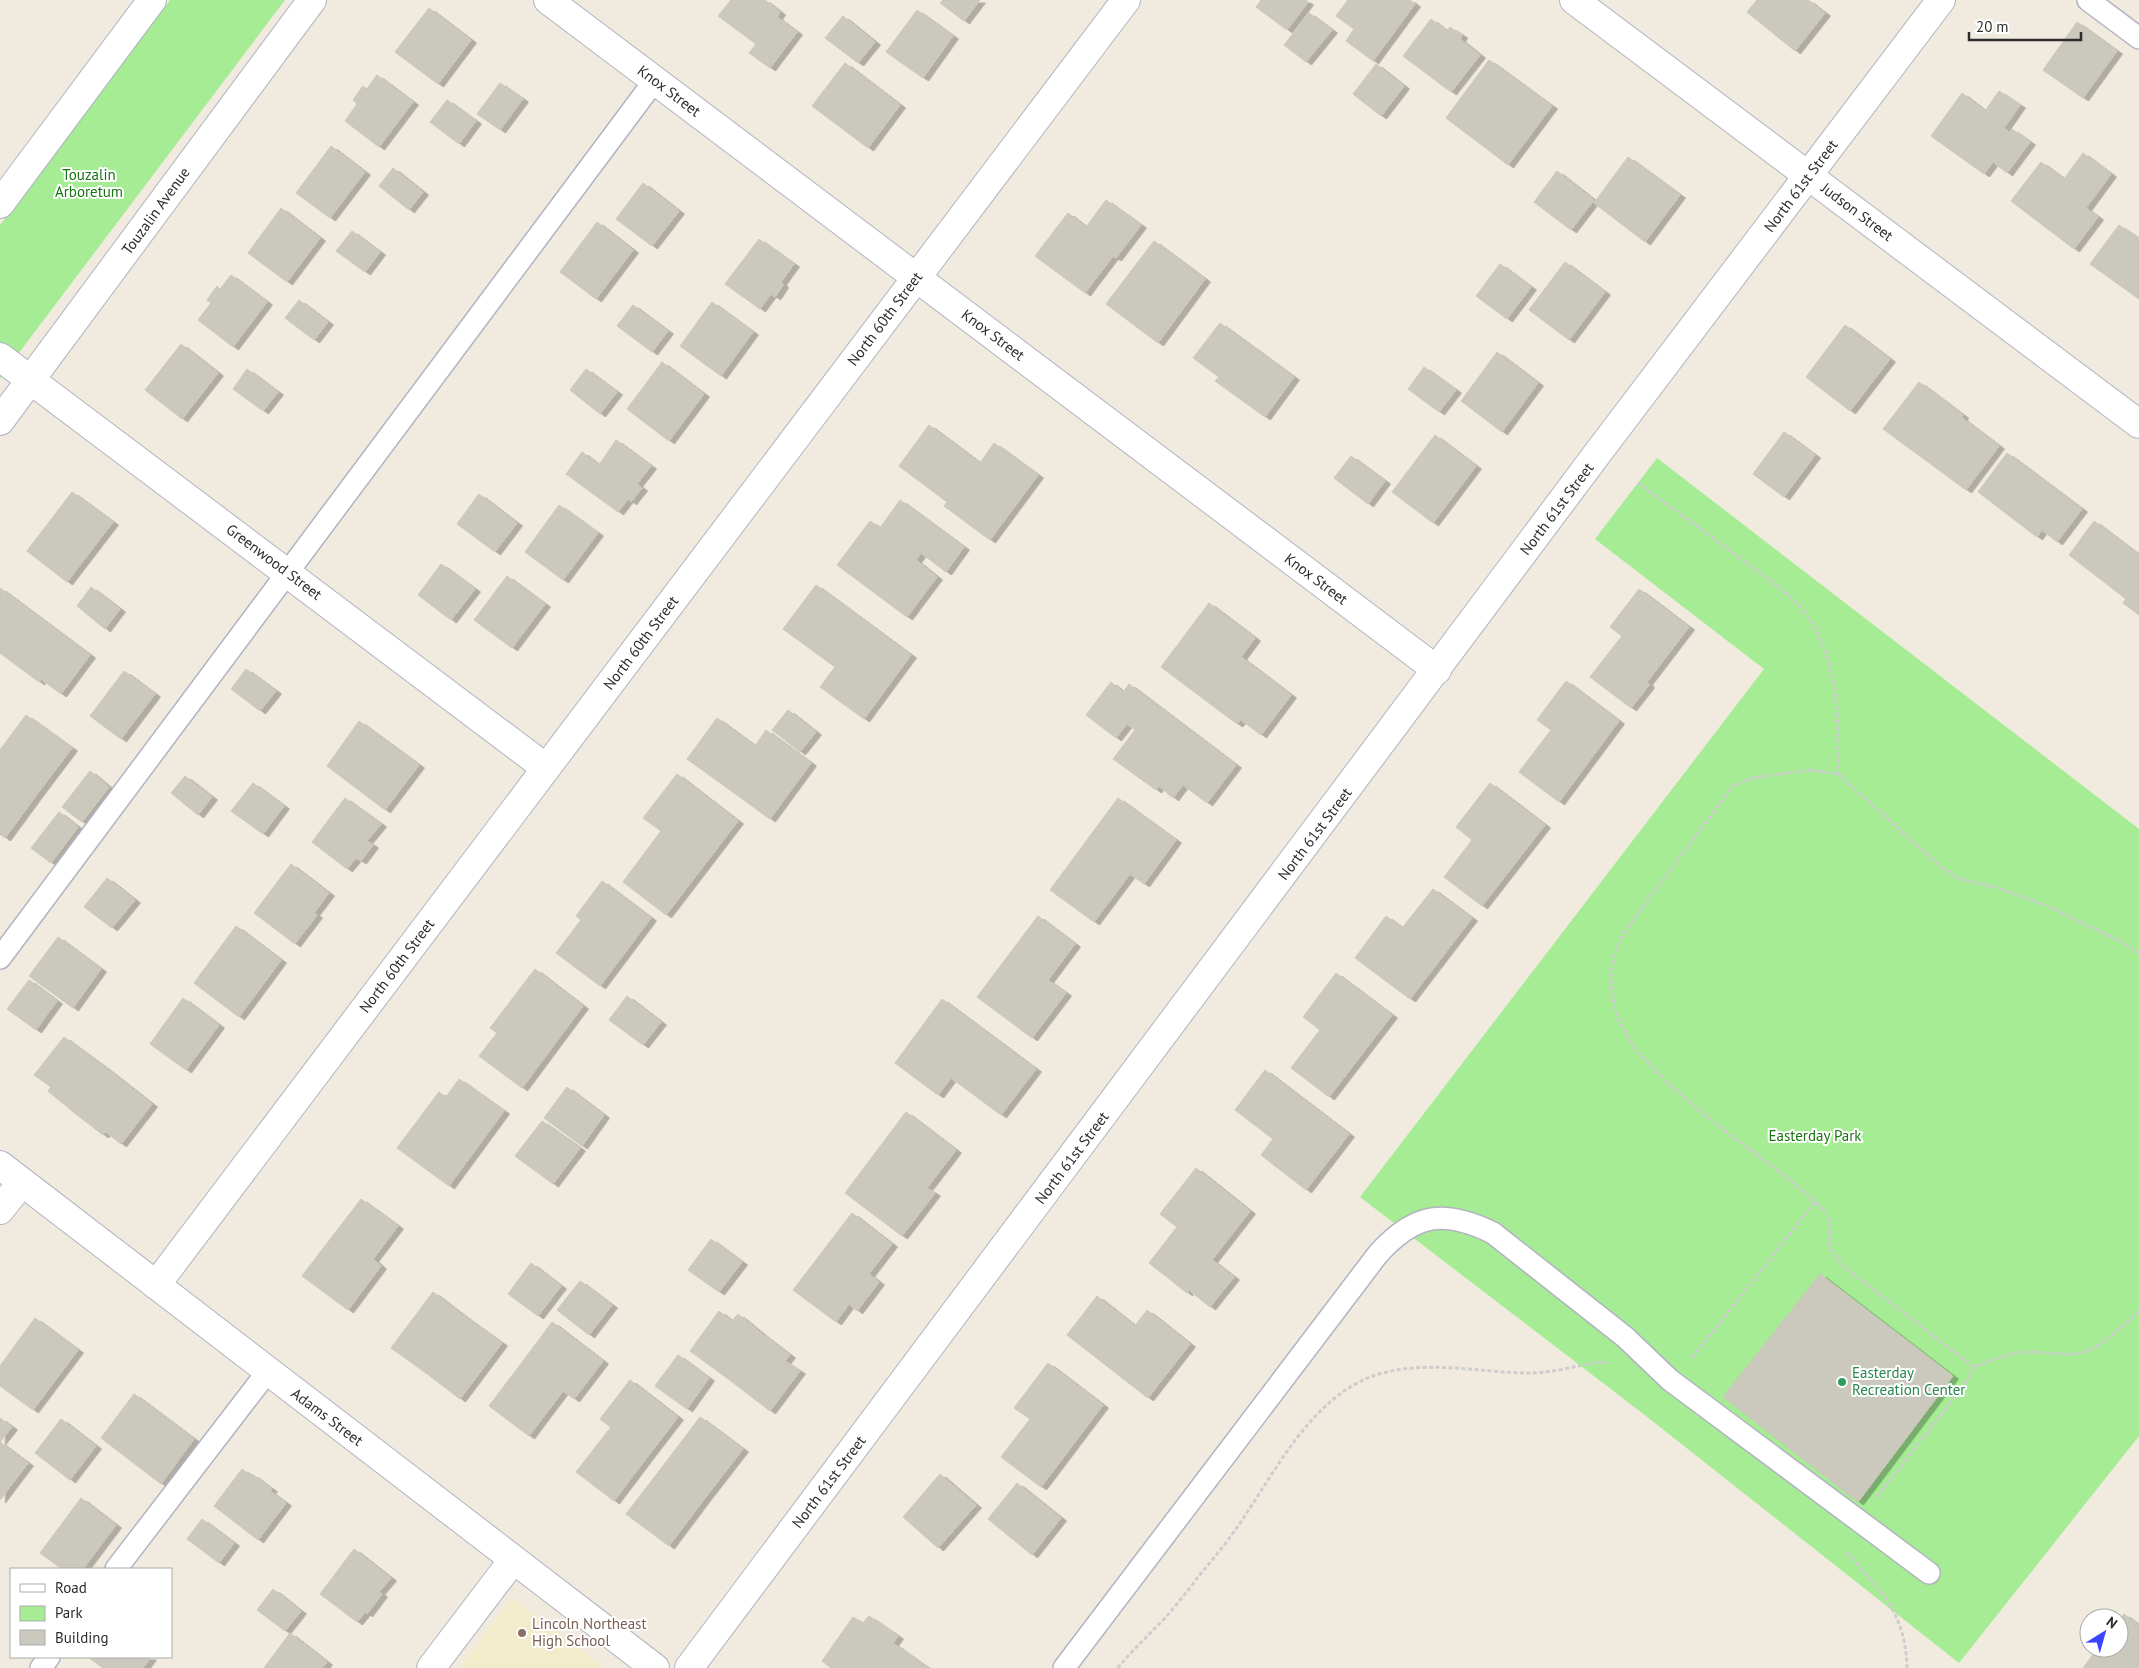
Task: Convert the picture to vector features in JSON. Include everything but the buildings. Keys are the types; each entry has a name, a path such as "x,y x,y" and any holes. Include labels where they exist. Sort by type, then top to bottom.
{"street":[{"path":"0,204 152,0"},
{"name":"Touzalin Avenue","path":"0,421 312,0"},
{"name":"Knox Street","path":"548,0 1437,670"},
{"name":"North 60th Street","path":"156,1285 1126,0"},
{"name":"Judson Street","path":"1574,0 2139,424"},
{"name":"North 61st Street","path":"689,1668 1941,0"},
{"name":"Greenwood Street","path":"0,357 546,768"},
{"name":"Adams Street","path":"0,1165 654,1668"},
{"path":"0,1210 22,1182"},
{"path":"431,1668 514,1560"}],"lane":[{"path":"2088,0 2139,38"},
{"path":"0,958 655,80"},
{"path":"1064,1668 1378,1254 1398,1234 1420,1222 1436,1218 1451,1218 1470,1222 1493,1233 1625,1337 1673,1382 1929,1573"},
{"path":"117,1568 268,1371"},
{"path":"41,1668 49,1658"}],"path":[{"path":"1638,483 1772,581 1792,598 1809,619 1826,654 1835,689 1839,733 1838,774"},
{"path":"1974,1367 1844,1267 1829,1248 1830,1223 1826,1212 1680,1095 1631,1043 1623,1029 1613,1003 1611,978 1614,953 1623,934 1733,786 1752,778 1811,770 1838,774 1940,866 1957,878 1999,888 2046,906 2122,942 2139,953"},
{"path":"1673,1382 1815,1202"},
{"path":"1859,1521 1963,1387 1974,1367 1998,1358 2025,1352 2073,1354 2088,1350 2113,1334 2139,1311"},
{"path":"1118,1668 1165,1618 1198,1579 1243,1518 1279,1461 1300,1433 1327,1406 1353,1386 1378,1375 1406,1368 1529,1373 1601,1362 1610,1364"},
{"path":"1844,1549 1886,1597 1902,1628 1907,1650 1908,1668"}],"shaded area":[{"name":"Lincoln Northeast High School","path":"512,1597 605,1668 459,1668"}],"green space":[{"name":"Touzalin Arboretum","path":"170,0 285,0 0,378 0,225"},
{"name":"Easterday Park","path":"1657,458 2139,829 2139,1436 1959,1663 1646,1416 1360,1197 1764,669 1595,539"}],"place":[{"name":"Easterday Recreation Center","path":"1842,1382"},
{"name":"Lincoln Northeast High School","path":"522,1633"}]}
